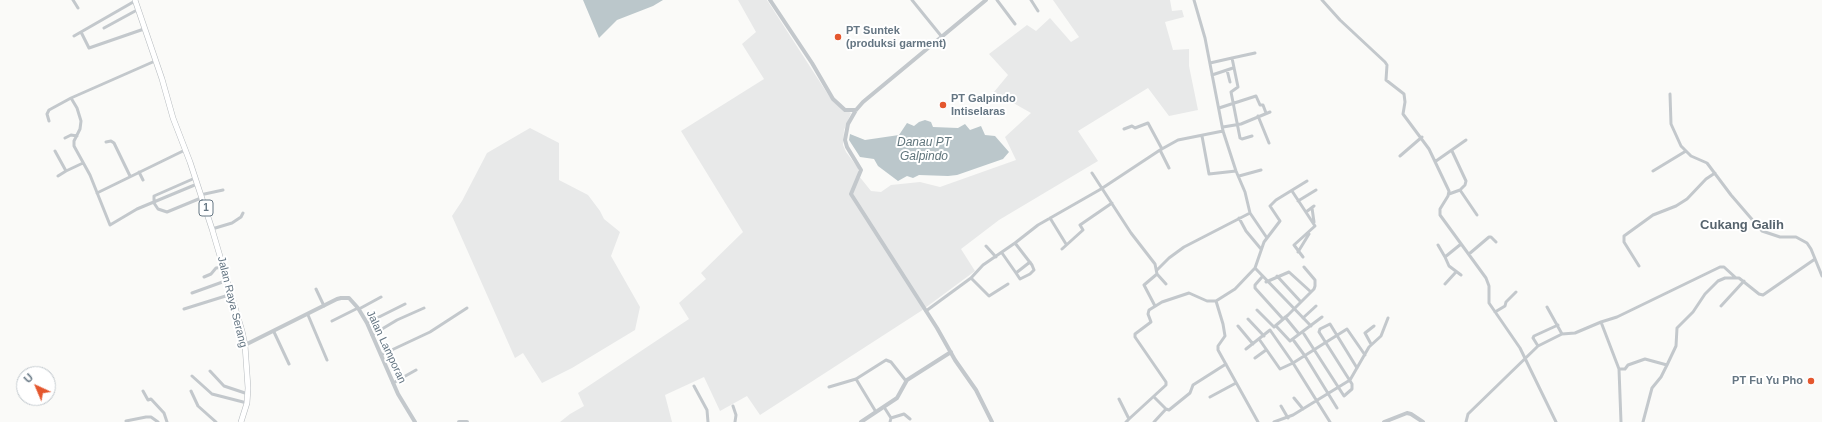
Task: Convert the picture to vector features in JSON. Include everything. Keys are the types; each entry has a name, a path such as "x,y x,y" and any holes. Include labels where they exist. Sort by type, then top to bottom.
{"highway":[{"name":"Jalan Raya Serang","path":"135,0 173,118 196,178 224,266 245,345 248,394 247,403 241,422"}],"street":[{"path":"73,0 78,8"},
{"path":"74,36 135,0"},
{"path":"770,0 812,63 833,99 845,110 856,110"},
{"path":"912,0 942,37"},
{"path":"986,0 896,74 856,110 845,134 847,147 861,170 851,194 976,390 992,422"},
{"path":"997,0 1015,24"},
{"path":"1031,0 1038,11"},
{"path":"1194,0 1205,38 1223,129 1236,171 1246,192 1250,213 1267,238"},
{"path":"1322,0 1340,20 1387,65 1385,78 1404,94 1405,102 1403,114 1422,137 1436,160 1447,185 1449,194"},
{"path":"104,28 137,10"},
{"path":"81,32 89,48 144,29"},
{"path":"1210,63 1255,53"},
{"path":"1232,58 1238,87 1231,92 1240,139 1252,136"},
{"path":"49,120 48,110 71,98 155,61"},
{"path":"1212,76 1233,68"},
{"path":"1227,70 1230,82"},
{"path":"1670,94 1673,129 1679,142 1686,151 1691,156 1706,162 1730,195 1762,231 1780,237 1793,236 1802,238 1811,249 1822,276"},
{"path":"926,311 971,278 983,265 1038,225 1100,189 1161,149 1178,140 1202,136 1268,112 1263,105 1260,105 1256,96 1219,108"},
{"path":"71,98 77,108 81,121 80,129 73,144 111,225 137,209 197,184"},
{"path":"1258,116 1268,143"},
{"path":"1124,129 1132,126 1135,128 1148,123 1169,168"},
{"path":"65,138 71,135 77,136"},
{"path":"1202,136 1209,174 1236,171"},
{"path":"1400,156 1422,137"},
{"path":"1436,160 1452,151 1466,140"},
{"path":"106,142 112,141 114,143 130,176"},
{"path":"97,193 185,150"},
{"path":"55,151 66,172"},
{"path":"1452,151 1466,181 1465,186 1460,190 1449,194 1440,209 1440,215 1488,282 1488,301 1526,358 1556,422"},
{"path":"1653,171 1686,151"},
{"path":"58,176 83,163"},
{"path":"1239,176 1261,170"},
{"path":"139,172 143,180"},
{"path":"1092,173 1100,189 1112,203 1135,238 1154,262 1157,272 1166,284"},
{"path":"1639,266 1624,242 1624,236 1653,215 1676,206 1687,199 1706,179 1714,173"},
{"path":"196,178 154,196 154,203 158,209 167,212 201,196 223,190"},
{"path":"1126,422 1165,388 1166,382 1134,336 1152,322 1148,313 1162,302 1189,293 1207,301 1216,301 1235,289 1255,268 1261,249 1267,238 1280,221 1270,206 1307,181"},
{"path":"1298,201 1316,190"},
{"path":"1460,190 1476,215"},
{"path":"1292,191 1315,224"},
{"path":"1062,249 1083,230 1080,225 1112,203"},
{"path":"1298,252 1315,227 1313,207 1306,212"},
{"path":"212,229 229,225 241,217 243,213"},
{"path":"1155,306 1144,285 1169,258 1184,247 1250,213"},
{"path":"1050,218 1066,244"},
{"path":"1239,218 1246,231 1261,249"},
{"path":"1303,257 1294,245 1310,233"},
{"path":"1469,254 1489,237 1496,242"},
{"path":"1002,252 1020,278 1033,272 1033,267 1030,262 1015,243"},
{"path":"1445,257 1461,244"},
{"path":"1438,245 1447,264 1461,275"},
{"path":"986,246 996,257"},
{"path":"1644,422 1652,388 1661,378 1676,346 1677,328 1693,312 1718,281 1725,278 1736,278 1744,281 1759,294 1763,295 1815,259"},
{"path":"1016,273 1030,262"},
{"path":"204,277 211,274 216,268 224,266"},
{"path":"1276,326 1311,292 1315,286 1315,280 1304,267"},
{"path":"1466,422 1468,414 1538,346 1562,334 1575,333 1617,317 1720,267 1724,267 1736,278"},
{"path":"1255,268 1266,282 1311,326"},
{"path":"1266,282 1289,272 1311,292"},
{"path":"1445,284 1456,272"},
{"path":"1277,276 1301,302"},
{"path":"1262,277 1255,285 1255,288 1299,334"},
{"path":"971,278 989,296 1008,284"},
{"path":"192,293 228,280"},
{"path":"1720,306 1744,281"},
{"path":"316,289 324,306"},
{"path":"1495,312 1506,306 1506,302 1516,292"},
{"path":"184,309 232,294"},
{"name":"Jalan Lamporan","path":"245,345 344,297 352,300 367,323 398,394 415,422"},
{"path":"332,321 381,297"},
{"path":"1216,301 1225,336 1217,348 1258,422"},
{"path":"367,323 405,304"},
{"path":"1303,318 1316,306"},
{"path":"1547,307 1562,334"},
{"path":"372,335 396,320 424,308"},
{"path":"381,355 430,332 467,308"},
{"path":"1257,310 1274,327 1276,326 1290,341 1322,317"},
{"path":"308,315 328,360"},
{"path":"1274,422 1288,418 1350,380 1371,344 1381,336 1388,318"},
{"path":"1248,320 1264,336"},
{"path":"1601,322 1620,369 1621,422"},
{"path":"1304,334 1343,395 1349,394 1353,388 1350,380 1319,330 1330,324 1357,368"},
{"path":"1538,346 1533,338 1534,336 1558,325"},
{"path":"1238,326 1253,344"},
{"path":"1371,344 1365,333 1374,326"},
{"path":"1259,339 1280,369 1294,363 1348,329 1365,355"},
{"path":"1246,350 1270,330 1294,363 1330,422"},
{"path":"274,332 289,364"},
{"path":"1294,341 1337,408"},
{"path":"1255,358 1266,350"},
{"path":"861,422 884,407 900,394 906,381 951,352"},
{"path":"1620,369 1645,359 1667,365"},
{"path":"829,387 856,379 886,360 891,362 906,381"},
{"path":"1154,422 1166,409 1168,410 1190,393 1192,386 1202,378 1226,364"},
{"path":"393,383 416,370"},
{"path":"210,371 224,386 248,394"},
{"path":"192,376 212,394 247,403"},
{"path":"856,379 876,412"},
{"path":"1210,397 1236,383"},
{"path":"694,386 708,410 708,422"},
{"path":"143,391 148,400 151,399 164,413 167,422"},
{"path":"191,391 198,406 216,422"},
{"path":"1154,397 1166,409"},
{"path":"1294,398 1303,409"},
{"path":"1119,399 1129,418"},
{"path":"733,406 736,415 735,422"},
{"path":"1281,406 1288,418"},
{"path":"884,407 890,420 904,414 910,418"},
{"path":"1384,422 1407,413 1423,422"},
{"path":"126,421 151,417 158,422"},
{"path":"459,422 467,422"}],"shaded area":[{"path":"738,0 767,0 829,96 836,104 851,113 844,130 843,145 846,152 858,168 859,176 871,191 881,192 891,185 920,182 940,187 1016,160 1005,137 1031,113 994,92 1008,75 989,54 1027,25 1036,31 1050,18 1071,42 1079,37 1053,0 1170,0 1172,11 1182,10 1184,17 1165,22 1173,50 1189,49 1189,66 1198,110 1169,116 1148,88 1078,131 1098,161 999,220 961,249 975,271 921,311 760,415 747,396 720,411 704,377 665,395 672,422 560,422 584,406 578,393 689,319 679,303 706,279 701,273 743,232 681,131 764,79 742,44 756,32"},
{"path":"530,128 559,143 559,180 588,195 604,219 620,232 611,256 640,307 635,330 572,368 542,383 523,353 515,358 452,216 462,201 487,153"}],"water":[{"path":"583,0 663,0 653,6 617,20 599,38"},
{"name":"Danau PT Galpindo","path":"925,120 931,122 933,127 958,128 965,124 970,130 981,126 985,135 995,136 1009,152 1003,159 957,175 919,175 913,178 907,176 898,181 878,166 874,159 860,157 849,140 850,134 865,140 899,135 907,123 914,126"}],"place":[{"name":"PT Suntek (produksi garment)","path":"838,37"},
{"name":"PT Galpindo Intiselaras","path":"943,105"},
{"name":"PT Fu Yu Pho","path":"1811,381"}],"district":[{"name":"Cukang Galih","path":"1742,225"}]}
